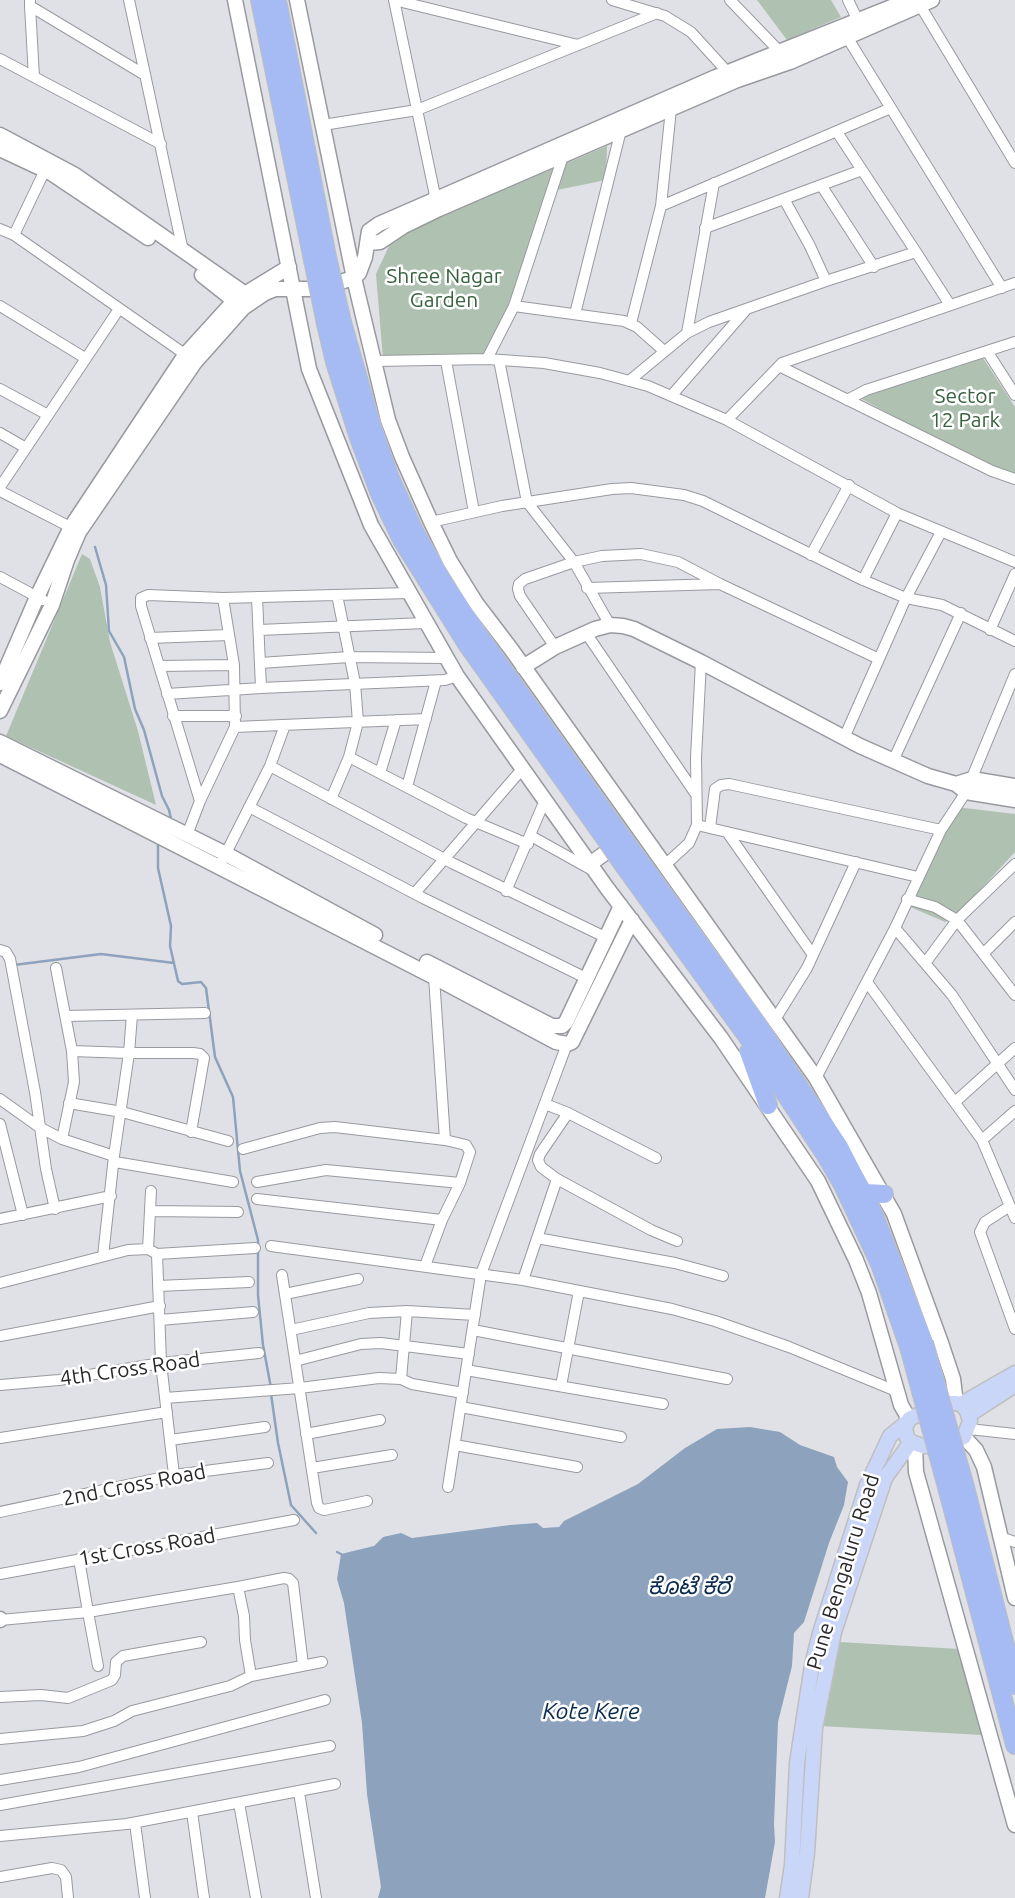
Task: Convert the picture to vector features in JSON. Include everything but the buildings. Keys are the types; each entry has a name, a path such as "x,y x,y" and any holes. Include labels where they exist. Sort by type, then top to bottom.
{"highway":[{"path":"260,0 334,323 335,362 380,494 402,540 467,644 612,835 807,1126 843,1185 916,1345"},
{"path":"276,0 320,259"},
{"path":"631,863 783,1062 818,1114 864,1193 896,1267 956,1489 1015,1685"},
{"path":"740,1028 768,1105"},
{"path":"864,1193 884,1194"},
{"path":"956,1489 1015,1745"}],"main road":[{"path":"964,1418 943,1403 907,1421 906,1433 913,1444 950,1444 964,1418 1015,1373"},
{"path":"964,1418 1015,1385"},
{"name":"Pune Bengaluru Road","path":"787,1898 792,1865 797,1763 812,1665 820,1633 867,1485 890,1436 907,1421"},
{"name":"Pune Bengaluru Road","path":"801,1898 807,1853 815,1728 834,1632 882,1485 889,1470 913,1444"}],"street":[{"path":"128,0 183,251"},
{"path":"234,0 309,369 371,525 457,676 593,868 721,1038 818,1181 869,1293 907,1421"},
{"path":"297,0 354,278 388,420 431,522 450,561 476,603 816,1078 884,1194 894,1214 941,1343 964,1418 981,1457 1015,1598"},
{"path":"437,204 394,0 579,45"},
{"path":"612,0 657,13 699,38 731,76"},
{"path":"730,0 785,57"},
{"path":"848,0 861,26"},
{"path":"785,57 919,1 1015,163"},
{"path":"30,3 145,75"},
{"path":"30,3 34,77"},
{"path":"323,125 416,110 657,13"},
{"path":"347,242 368,246 380,242 437,204 731,76 847,37 861,26"},
{"path":"847,37 1002,288"},
{"path":"0,59 161,144"},
{"path":"437,204 563,156 671,109 731,76"},
{"path":"661,206 891,108"},
{"path":"631,323 661,206 671,109"},
{"path":"575,314 621,130"},
{"path":"838,132 950,305"},
{"path":"0,135 68,171 183,251 242,297"},
{"path":"0,149 44,170 242,297 275,289 316,289 354,278 359,273 368,246"},
{"path":"487,359 513,306 563,156"},
{"path":"14,235 44,170"},
{"path":"705,228 862,170"},
{"path":"687,333 714,183"},
{"path":"821,185 874,267"},
{"path":"784,199 826,281"},
{"path":"0,229 14,235 190,358"},
{"path":"629,381 687,333 747,308 916,252"},
{"path":"0,683 37,597 75,529 190,358 242,297 289,267"},
{"path":"727,420 779,366 792,359 1015,284"},
{"path":"0,306 85,358"},
{"path":"513,306 631,323 664,351"},
{"path":"672,395 747,308"},
{"path":"75,529 0,489 119,309"},
{"path":"847,401 866,390 1015,342"},
{"path":"987,351 1015,395"},
{"path":"375,361 487,359 568,367 629,381 672,395 727,420 897,513 1015,562"},
{"path":"499,360 527,502 574,562 610,625"},
{"path":"446,361 474,512"},
{"path":"779,366 992,471 1015,479"},
{"path":"0,389 48,415"},
{"path":"0,433 26,448"},
{"path":"811,555 849,485"},
{"path":"431,522 527,502 631,488 684,495 704,501 863,580 906,598 932,601 1015,642"},
{"path":"863,580 897,513"},
{"path":"0,711 52,605 75,529"},
{"path":"844,738 906,598 942,532"},
{"path":"555,648 520,596 517,589 525,579 574,562 602,556 654,556 678,562 880,659"},
{"path":"990,630 1015,574"},
{"path":"0,577 52,605"},
{"path":"587,588 720,584"},
{"path":"200,801 150,638 141,598 148,595 223,598 409,593"},
{"path":"331,799 349,757 358,722 355,683 337,595"},
{"path":"257,597 261,688"},
{"path":"187,835 236,722 234,665 223,598"},
{"path":"893,761 961,613"},
{"path":"258,630 425,623"},
{"path":"523,667 586,633 610,625 634,629 893,761 928,776 1015,800"},
{"path":"586,633 695,793"},
{"path":"150,638 229,635"},
{"path":"260,663 349,657 446,658"},
{"path":"664,866 689,843 697,825 695,793 701,662"},
{"path":"159,666 234,665"},
{"path":"816,1078 895,928 1015,674"},
{"path":"167,694 436,681 457,676"},
{"path":"407,787 436,681"},
{"path":"1002,705 1015,709"},
{"path":"173,716 285,725 426,719"},
{"path":"380,773 396,720"},
{"path":"223,860 270,766 285,725"},
{"path":"0,742 166,831 552,1026 562,1026 566,1022 621,906"},
{"path":"0,755 166,831 187,835 223,860 556,1042 572,1042 632,920"},
{"path":"349,757 476,822 529,840 593,868"},
{"path":"270,766 443,859 607,938"},
{"path":"415,893 523,768"},
{"path":"710,828 715,789 729,784 941,830"},
{"path":"964,785 1015,786"},
{"path":"506,891 545,800"},
{"path":"249,807 588,979"},
{"path":"697,825 918,877"},
{"path":"593,868 638,829"},
{"path":"727,832 813,955"},
{"path":"774,1021 813,955 856,862"},
{"path":"926,962 957,920 1015,864"},
{"path":"907,899 935,908 957,920 1013,987"},
{"path":"985,952 1015,922"},
{"path":"895,928 926,962 968,1018 1015,1090"},
{"path":"0,950 6,952 10,959 55,1209"},
{"path":"56,968 74,1073 62,1139"},
{"path":"434,976 445,1140"},
{"path":"867,982 982,1140 1015,1218"},
{"path":"65,1016 205,1013"},
{"path":"103,1256 132,1015"},
{"path":"449,1487 481,1274 567,1044"},
{"path":"955,1102 1015,1048"},
{"path":"72,1051 200,1054 204,1058 191,1132"},
{"path":"0,1099 39,1127 62,1139 115,1159 233,1182"},
{"path":"69,1103 122,1112 228,1141"},
{"path":"545,1104 656,1158"},
{"path":"982,1140 1015,1111"},
{"path":"568,1113 538,1160 541,1167 557,1179 651,1230 677,1241"},
{"path":"0,1124 23,1215"},
{"path":"243,1149 320,1128 335,1127 466,1145 470,1152 460,1183 442,1220 425,1266"},
{"path":"257,1182 316,1171 339,1170 460,1183"},
{"path":"523,1280 557,1179"},
{"path":"150,1191 152,1251 159,1286 162,1363 174,1475"},
{"path":"0,1219 111,1196"},
{"path":"257,1199 442,1220"},
{"path":"1010,1206 985,1222 980,1232 1015,1329"},
{"path":"150,1211 238,1212"},
{"path":"537,1238 676,1263 723,1276"},
{"path":"271,1246 523,1280 672,1309 789,1347 896,1391"},
{"path":"0,1283 128,1250 255,1248"},
{"path":"282,1275 319,1508 324,1510 367,1501"},
{"path":"285,1294 358,1279"},
{"path":"159,1286 249,1283"},
{"path":"561,1387 579,1291"},
{"path":"0,1336 160,1306"},
{"path":"291,1330 362,1315 407,1311 475,1315"},
{"path":"401,1379 407,1311"},
{"path":"160,1320 253,1312"},
{"path":"472,1330 727,1380"},
{"path":"295,1361 361,1344 382,1343 469,1354"},
{"name":"4th Cross Road","path":"0,1385 59,1380 162,1363 259,1353"},
{"path":"466,1370 663,1404"},
{"path":"165,1398 300,1388 379,1378 401,1379 418,1385 463,1393"},
{"path":"461,1407 621,1437"},
{"path":"0,1438 167,1412"},
{"path":"964,1418 1015,1434"},
{"path":"306,1434 380,1420"},
{"path":"170,1440 265,1427"},
{"path":"913,1444 916,1472 1015,1825"},
{"path":"455,1445 578,1467"},
{"path":"312,1468 392,1455"},
{"name":"2nd Cross Road","path":"0,1511 174,1475 268,1463"},
{"name":"1st Cross Road","path":"0,1574 294,1520"},
{"path":"1000,1537 1015,1542"},
{"path":"79,1559 97,1666"},
{"path":"0,1620 88,1612 284,1578 293,1583 303,1665"},
{"path":"238,1587 251,1676"},
{"path":"0,1697 41,1695 68,1698 112,1680 116,1662 123,1656 201,1642"},
{"path":"0,1739 83,1731 114,1721 132,1711 230,1686 251,1676 322,1662"},
{"path":"0,1780 79,1767 325,1700"},
{"path":"0,1805 330,1746"},
{"path":"0,1836 135,1823 335,1784"},
{"path":"299,1792 316,1898"},
{"path":"239,1803 256,1898"},
{"path":"192,1812 204,1898"},
{"path":"135,1823 145,1898"},
{"path":"0,1877 52,1868 61,1870 66,1877 68,1898"}],"green space":[{"path":"757,0 831,0 841,17 787,40"},
{"name":"Shree Nagar Garden","path":"607,146 606,180 557,190 484,361 383,359 376,274 389,246 417,227"},
{"name":"Sector 12 Park","path":"983,358 1015,407 1015,475 1001,474 860,398"},
{"path":"82,554 90,559 100,587 110,642 138,731 156,805 6,736"},
{"path":"956,807 1015,814 1015,852 955,917 945,922 908,906"},
{"path":"839,1642 960,1649 982,1735 820,1726"}],"water":[{"name":"ಕೊಟೆ ಕೆರೆ","path":"750,1427 780,1432 800,1445 834,1457 837,1467 848,1482 844,1505 804,1622 794,1633 792,1666 778,1722 775,1842 765,1898 378,1898 381,1887 367,1794 362,1723 344,1603 337,1579 341,1554 374,1546 383,1537 401,1533 412,1538 510,1525 537,1523 543,1528 559,1527 564,1521 638,1484 685,1448 717,1429"}],"waterway":[{"path":"95,547 106,585 109,631 124,657 135,709 171,819"},
{"path":"158,845 158,868 171,926 170,946 178,981 182,984 201,982 206,988 215,1057 233,1097 240,1171 258,1240 258,1295 271,1388"},
{"path":"14,965 101,954 174,963"},
{"path":"271,1394 291,1505 316,1533"},
{"path":"337,1552 341,1554"}],"water label":[{"name":"Kote Kere","path":"591,1711"}]}
